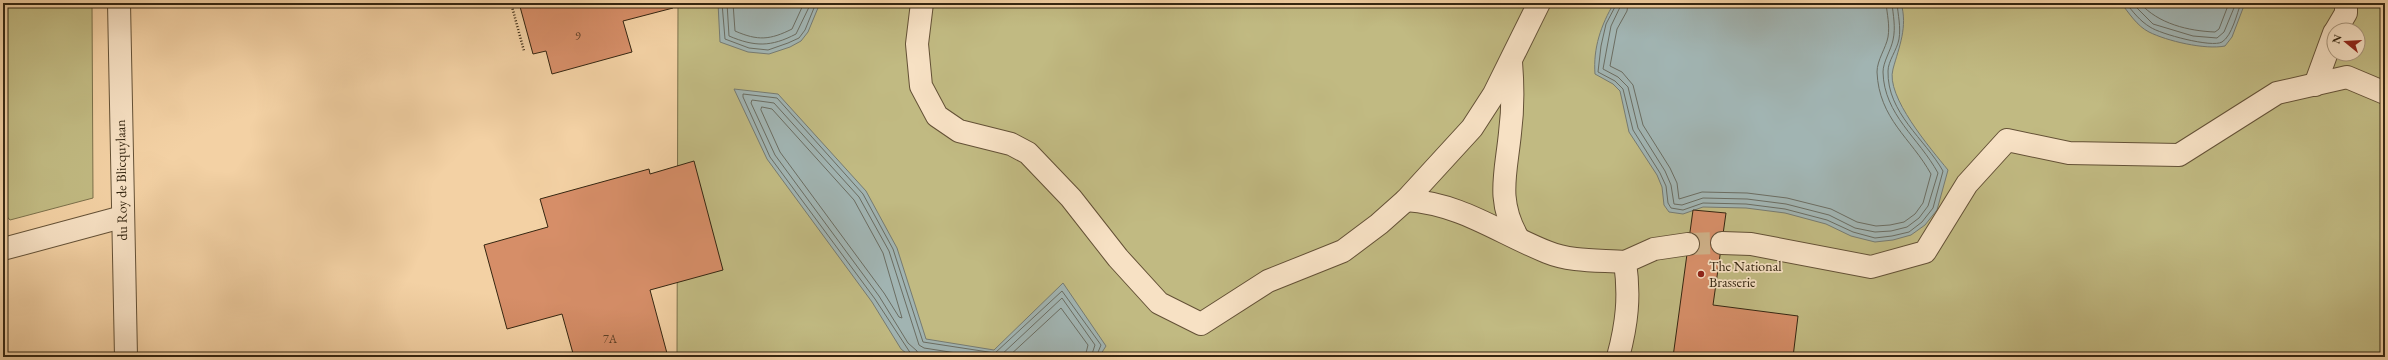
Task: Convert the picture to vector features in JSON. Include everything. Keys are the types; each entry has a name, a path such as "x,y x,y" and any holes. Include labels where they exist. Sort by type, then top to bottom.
{"street":[{"name":"du Roy de Blicquylaan","path":"119,3 122,217 126,357"},
{"path":"922,3 917,44 921,86 937,116 959,131 1011,144 1028,153 1071,198 1118,258 1159,303 1202,324 1268,281 1343,252 1379,224 1406,200 1472,128 1511,62 1524,31 1539,3"},
{"path":"2340,22 2346,12 2346,3"},
{"path":"2315,85 2326,55"},
{"path":"1511,62 1512,107 1503,185 1504,203 1509,223 1518,238"},
{"path":"1722,242 1750,244 1871,267 1925,252 1968,184 2007,140 2069,153 2179,155 2277,93 2347,77 2385,93"},
{"path":"1406,200 1432,202 1456,210 1548,253 1571,258 1625,262 1654,249 1688,244"},
{"path":"3,249 122,217"},
{"path":"1618,357 1627,325 1629,289 1625,262"}],"path":[{"path":"511,3 524,51"}],"shaded area":[{"path":"92,3 93,198 10,220 3,212 3,4"},
{"path":"678,3 2385,3 2385,357 677,357"}],"water":[{"path":"718,3 820,3 808,32 801,41 790,47 769,54 748,52 720,42"},
{"path":"1614,3 1901,3 1904,20 1903,29 1893,69 1892,80 1902,107 1911,122 1948,170 1937,210 1925,225 1911,235 1893,240 1875,242 1851,236 1826,224 1785,213 1746,208 1703,207 1683,214 1669,212 1664,205 1662,187 1657,175 1629,132 1620,91 1613,84 1595,74 1595,55 1599,37 1605,20"},
{"path":"2121,3 2245,3 2232,37 2225,46 2207,47 2166,39 2149,32 2137,23"},
{"path":"734,89 778,94 866,191 897,248 926,339 994,350 1063,283 1106,346 1099,357 911,357 901,349 872,302 767,159"}],"building":[{"path":"519,3 671,3 673,8 623,21 632,52 552,74 546,51 533,54"},
{"path":"694,161 723,270 650,290 668,357 574,357 562,314 507,329 484,245 548,227 540,199 649,169 650,174"},
{"name":"The National Brasserie","path":"1693,210 1726,213 1713,305 1798,316 1793,357 1673,357"}],"tunnel":[{"path":"1688,244 1722,243"}],"place":[{"name":"The National Brasserie","path":"1701,274"}]}
